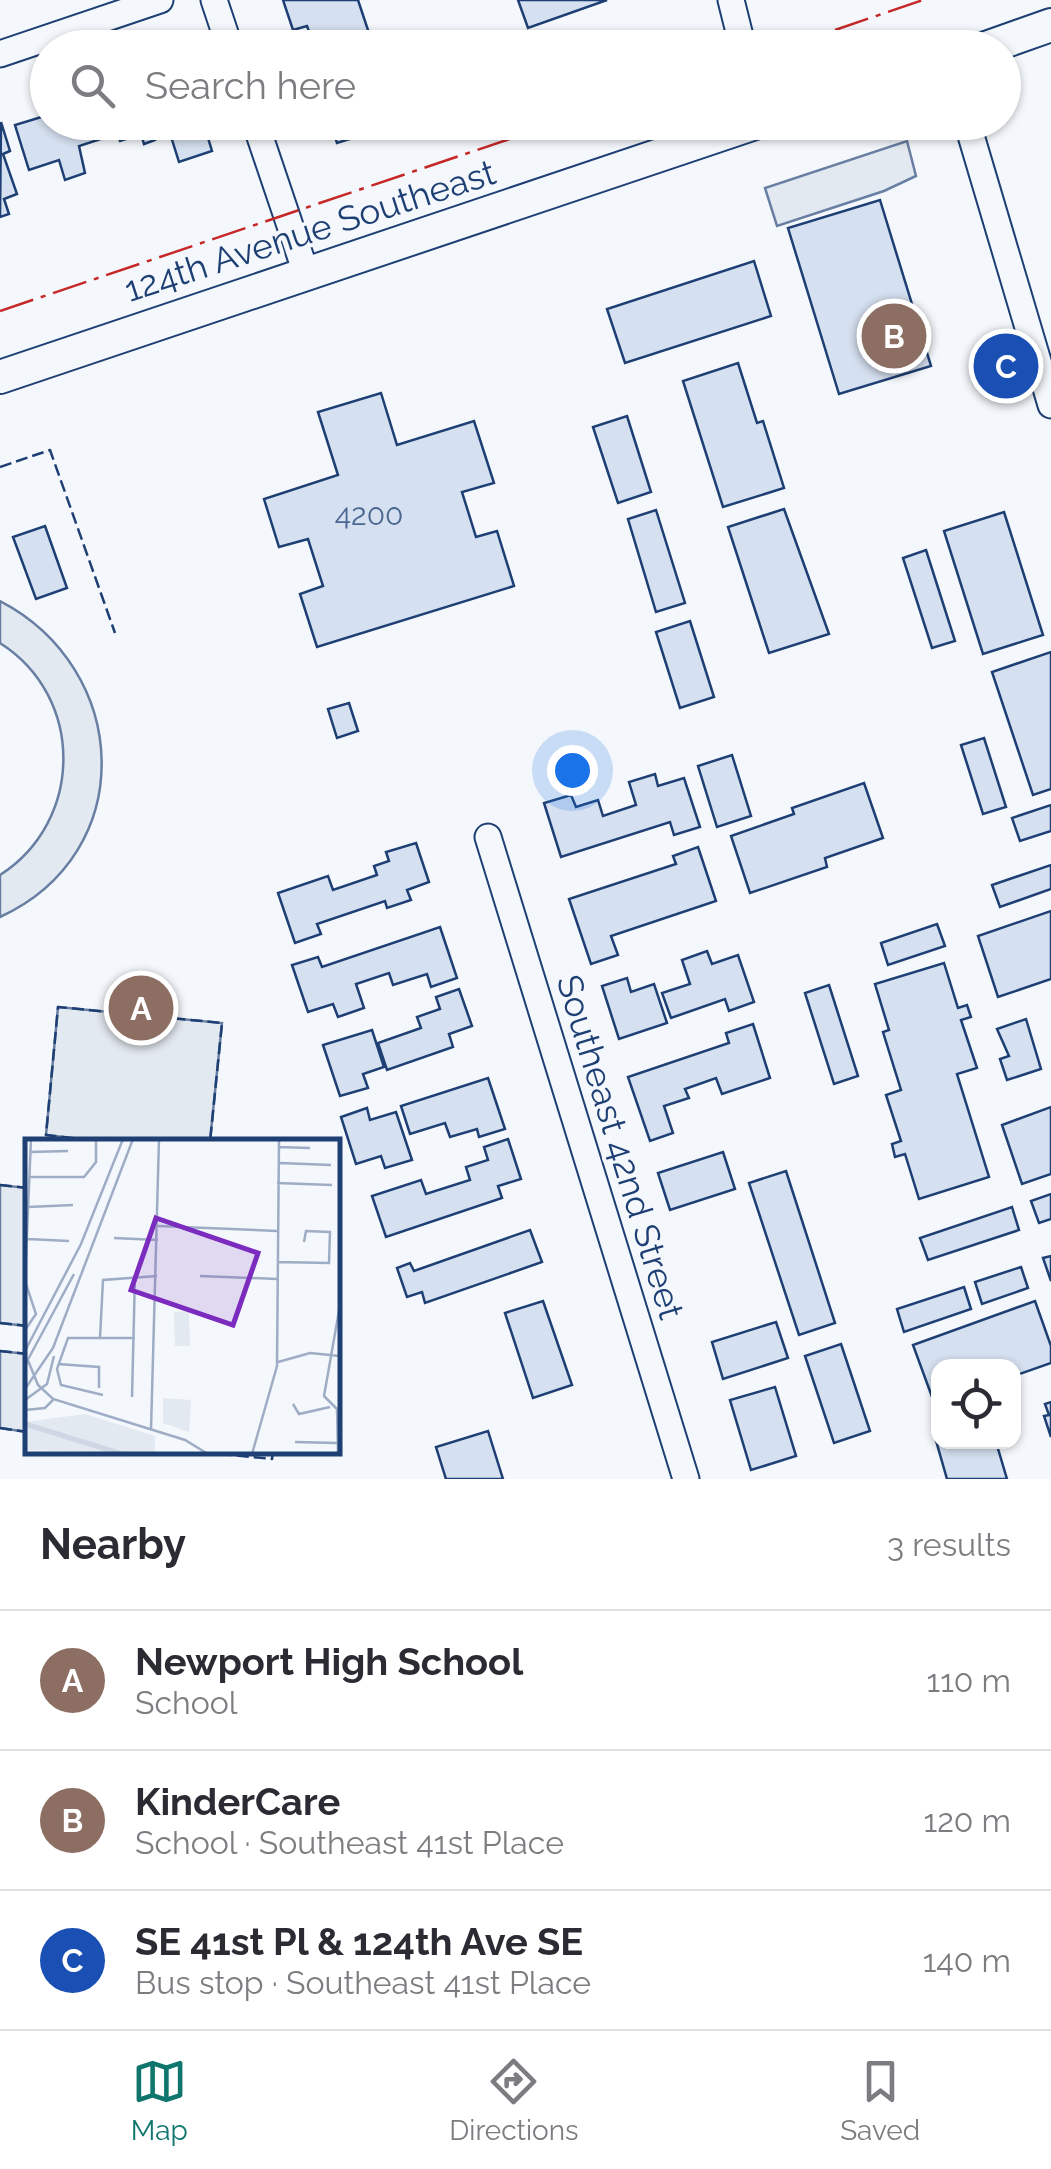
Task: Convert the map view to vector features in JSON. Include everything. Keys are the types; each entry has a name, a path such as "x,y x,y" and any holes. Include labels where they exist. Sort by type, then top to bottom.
{"street":[{"path":"71,30 160,0"},
{"path":"214,0 224,30"},
{"path":"732,0 740,30"},
{"path":"1021,36 1051,26"},
{"path":"0,54 30,44"},
{"path":"261,140 306,273"},
{"name":"124th Avenue Southeast","path":"0,376 704,140"},
{"path":"973,140 1051,405"},
{"name":"Southeast 42nd Street","path":"488,836 686,1479"}],"shaded area":[{"path":"907,141 916,176 884,191 777,226 765,188"},
{"path":"0,601 43,631 75,670 94,714 102,761 96,807 77,850 46,888 0,917 0,875 28,852 47,824 59,792 63,759 60,726 48,694 28,666 0,643"},
{"path":"58,1007 222,1023 210,1139 81,1139 46,1135"},
{"path":"0,1185 25,1188 25,1326 0,1323"},
{"path":"0,1351 25,1354 25,1432 0,1428"}],"building":[{"path":"283,0 358,0 368,30 308,30 307,26 293,30"},
{"path":"518,0 607,0 528,28"},
{"path":"30,120 30,140 98,140 79,146 85,173 65,180 59,160 29,170 15,125"},
{"path":"1,122 10,151 3,154 17,194 4,199 9,214 0,217"},
{"path":"172,140 209,140 212,151 179,162"},
{"path":"880,200 931,366 839,394 788,228"},
{"path":"754,261 771,316 625,363 607,309"},
{"path":"738,363 757,423 763,421 784,488 723,507 683,381"},
{"path":"381,393 397,445 474,421 494,483 462,492 476,537 497,531 514,586 317,647 300,594 323,586 308,539 279,547 264,499 338,475 318,412"},
{"path":"627,416 651,492 618,503 593,427"},
{"path":"784,509 829,634 769,653 728,527"},
{"path":"656,510 685,603 656,612 628,519"},
{"path":"1004,512 1043,635 983,654 944,531"},
{"path":"45,526 67,588 36,599 13,537"},
{"path":"926,550 955,641 932,648 903,558"},
{"path":"690,621 714,697 680,708 656,632"},
{"path":"1051,652 1051,789 1033,795 992,672"},
{"path":"349,703 358,731 337,738 328,709"},
{"path":"984,738 1006,807 983,814 961,745"},
{"path":"732,755 751,816 717,827 698,766"},
{"path":"655,774 658,786 684,778 700,827 674,835 670,822 561,857 544,803 571,795 576,807 598,800 603,816 636,805 629,782"},
{"path":"864,783 883,838 825,858 827,867 750,893 731,836 794,814 792,808"},
{"path":"1051,805 1051,831 1020,841 1012,818"},
{"path":"416,843 429,882 407,890 411,900 387,908 385,901 317,924 321,934 295,943 278,893 328,876 333,890 377,875 374,866 389,861 386,852"},
{"path":"698,847 716,901 611,936 618,955 591,964 569,899 676,864 673,856"},
{"path":"1051,865 1051,889 1000,907 992,885"},
{"path":"1051,911 1051,979 998,997 978,936"},
{"path":"937,924 945,946 888,965 881,943"},
{"path":"440,927 457,978 431,987 427,974 393,985 389,973 356,984 364,1008 338,1017 333,1004 308,1012 292,965 318,957 322,967"},
{"path":"707,951 712,964 738,955 754,1002 729,1011 725,999 671,1018 662,993 690,984 682,960"},
{"path":"944,963 958,1008 967,1005 971,1017 961,1020 977,1068 957,1074 989,1177 919,1199 905,1154 895,1157 892,1144 901,1141 886,1095 901,1090 883,1032 889,1030 875,984"},
{"path":"627,978 631,992 654,984 667,1023 619,1039 602,986"},
{"path":"829,985 858,1076 834,1084 805,993"},
{"path":"459,989 472,1026 449,1034 453,1047 387,1070 378,1043 421,1028 417,1017 440,1009 436,997"},
{"path":"1026,1019 1041,1069 1007,1080 1000,1059 1009,1056 997,1029"},
{"path":"753,1024 770,1078 722,1094 716,1078 685,1089 689,1098 664,1106 673,1133 650,1141 628,1077 729,1043 726,1033"},
{"path":"372,1030 384,1067 363,1074 368,1088 340,1096 323,1045"},
{"path":"488,1078 505,1129 479,1137 477,1129 450,1137 445,1123 410,1134 401,1106"},
{"path":"1051,1107 1051,1174 1022,1184 1002,1125"},
{"path":"367,1108 370,1120 396,1112 412,1160 385,1168 381,1156 356,1164 341,1117"},
{"path":"508,1139 521,1179 498,1186 502,1198 386,1237 372,1196 421,1180 426,1194 470,1180 466,1167 488,1160 484,1147"},
{"path":"723,1152 735,1189 670,1210 658,1173"},
{"path":"786,1171 835,1323 799,1335 749,1183"},
{"path":"1051,1194 1051,1219 1039,1223 1031,1201"},
{"path":"1012,1207 1019,1230 928,1260 920,1238"},
{"path":"530,1230 542,1262 425,1303 422,1292 407,1297 397,1268 410,1263 414,1271"},
{"path":"1051,1256 1051,1281 1043,1258"},
{"path":"1021,1267 1028,1288 982,1304 975,1282"},
{"path":"964,1287 971,1309 904,1332 897,1309"},
{"path":"543,1301 572,1385 533,1398 505,1313"},
{"path":"1035,1301 1051,1346 1051,1363 1021,1374 1021,1359 931,1359 931,1394 913,1345"},
{"path":"776,1322 788,1358 723,1379 712,1342"},
{"path":"841,1344 870,1431 834,1443 805,1356"},
{"path":"775,1387 796,1456 751,1470 730,1400"},
{"path":"1051,1402 1051,1437 1044,1416 1049,1415 1045,1404"},
{"path":"488,1431 503,1479 446,1479 436,1447"},
{"path":"938,1449 998,1449 1007,1479 947,1479"}],"fence":[{"path":"0,467 50,450 115,633"},
{"path":"81,1139 46,1135 58,1007 222,1023 210,1139"},
{"path":"0,1185 25,1188"},
{"path":"0,1323 25,1326"},
{"path":"0,1351 25,1354"},
{"path":"0,1428 25,1432"},
{"path":"223,1454 272,1459 273,1454"}],"power":[{"path":"835,30 923,0"},
{"path":"0,311 507,140"}],"place":[{"name":"KinderCare","path":"894,336"},
{"name":"SE 41st Pl & 124th Ave SE","path":"1006,366"},
{"name":"Newport High School","path":"141,1008"}]}
